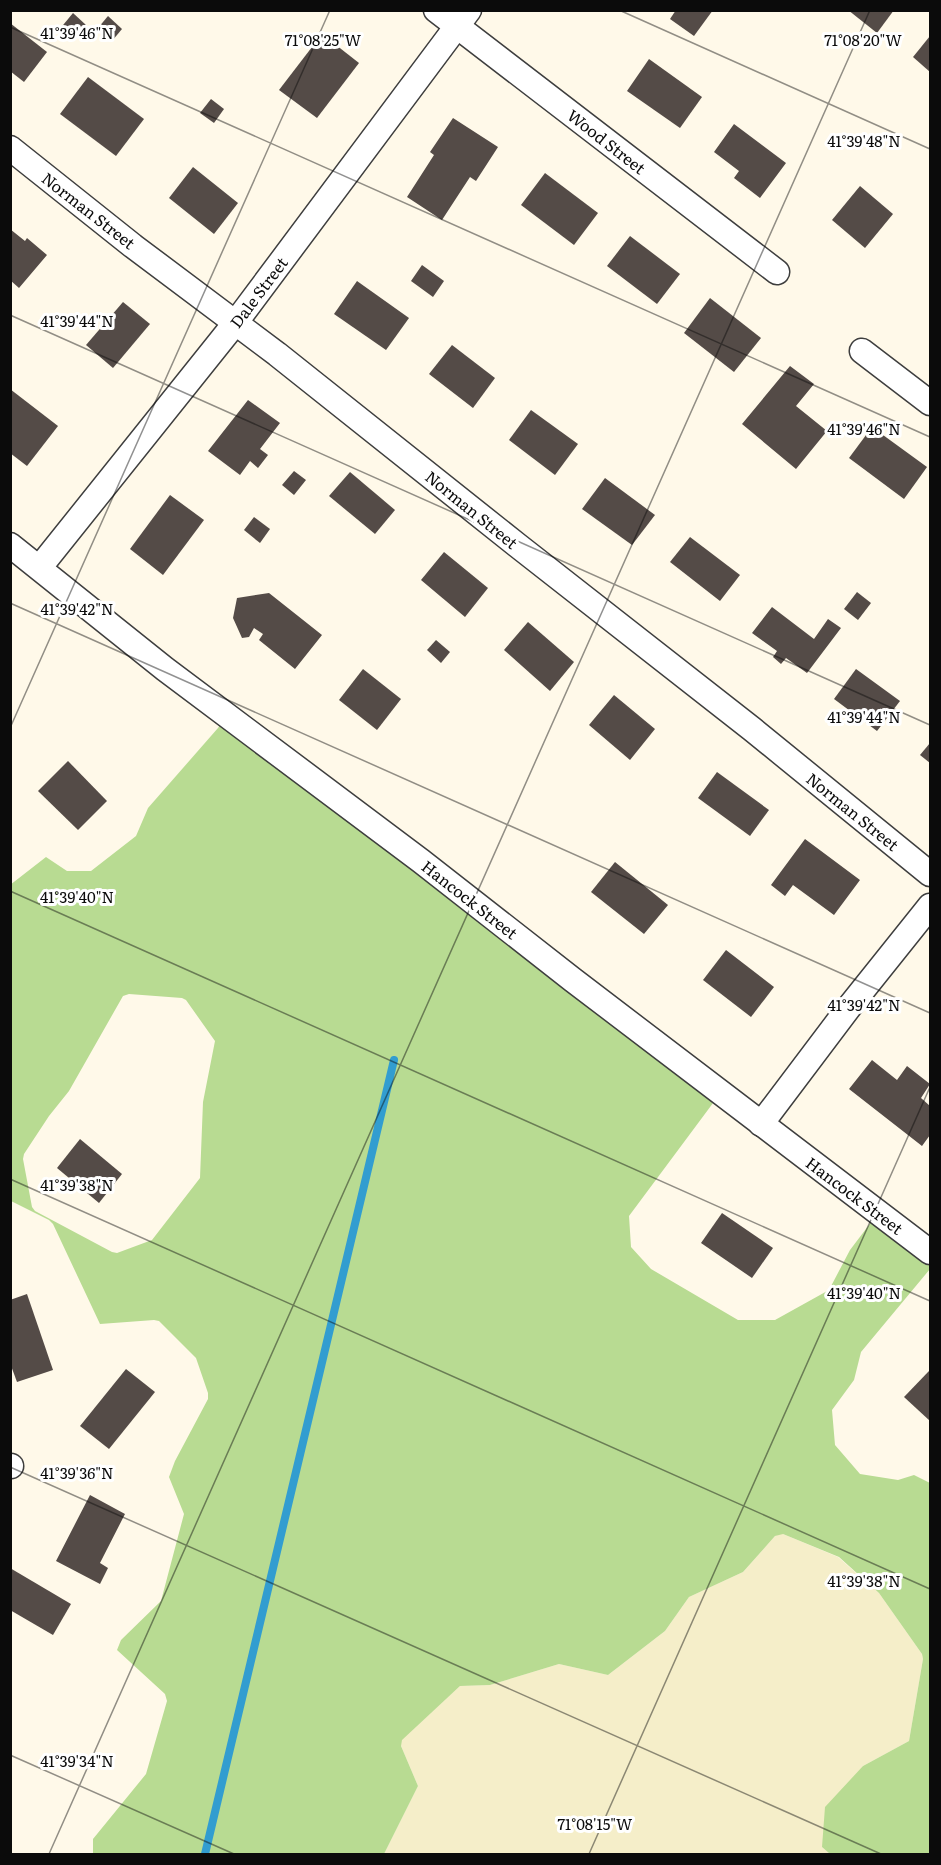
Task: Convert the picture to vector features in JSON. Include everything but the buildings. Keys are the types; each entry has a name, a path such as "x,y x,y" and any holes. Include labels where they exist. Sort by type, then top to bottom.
{"street":[{"name":"Wood Street","path":"435,10 463,18 777,272"},
{"name":"Dale Street","path":"40,567 236,322 463,18"},
{"name":"Norman Street","path":"10,148 133,246 236,322 752,729 930,874"},
{"path":"862,351 930,403"},
{"name":"Hancock Street","path":"10,545 165,669 412,854 582,987 930,1252"},
{"path":"761,1124 850,1006 930,906"}],"shaded area":[{"path":"779,1534 838,1557 879,1593 922,1654 923,1659 909,1741 863,1766 822,1847 830,1854 384,1854 418,1786 401,1746 401,1740 460,1686 490,1685 559,1664 608,1675 665,1631 689,1597 743,1572"}],"green space":[{"path":"224,719 719,1095 629,1216 631,1247 651,1269 738,1320 775,1320 829,1290 850,1250 875,1217 930,1257 930,1269 861,1352 854,1380 832,1410 835,1445 860,1474 898,1480 914,1475 930,1483 930,1854 830,1854 822,1847 825,1807 863,1766 909,1741 923,1659 922,1654 879,1593 839,1557 783,1534 775,1536 743,1572 689,1597 665,1631 608,1675 559,1664 490,1685 460,1686 402,1740 401,1746 418,1786 384,1854 93,1854 93,1839 146,1774 167,1701 165,1694 117,1650 121,1640 161,1601 184,1514 169,1477 208,1399 208,1393 196,1358 159,1321 100,1324 53,1224 11,1201 10,885 46,857 67,871 91,871 136,836 148,808","holes":["129,994 186,1000 215,1041 203,1102 200,1178 152,1240 117,1253 112,1252 35,1211 32,1207 24,1154 69,1091 123,996"]}],"waterway":[{"path":"205,1854 394,1060"}]}
